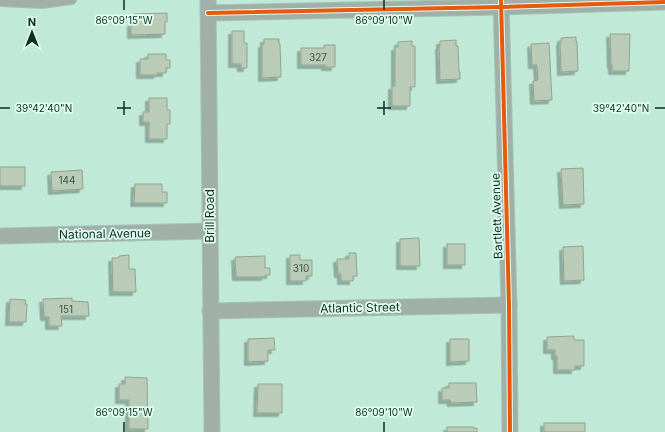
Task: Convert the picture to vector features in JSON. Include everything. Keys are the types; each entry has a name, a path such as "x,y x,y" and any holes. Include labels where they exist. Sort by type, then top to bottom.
{"street":[{"path":"208,6 665,2"},
{"name":"Bartlett Avenue","path":"501,3 509,305 510,432"},
{"name":"Brill Road","path":"208,6 212,432"},
{"name":"National Avenue","path":"0,236 210,232"},
{"name":"Atlantic Street","path":"210,311 509,305"}],"lane":[{"path":"0,2 42,4 72,0"}],"building":[{"path":"167,13 165,34 131,35 131,23 134,23 134,14"},
{"path":"232,31 244,31 244,43 247,43 247,68 241,68 241,64 232,64"},
{"path":"610,34 630,34 629,71 612,71"},
{"path":"576,37 578,71 561,72 561,38"},
{"path":"264,39 279,39 281,77 262,78 262,44 264,44"},
{"path":"456,40 456,46 458,46 460,79 440,80 440,41"},
{"path":"412,41 412,46 415,46 415,87 410,87 410,106 392,106 392,86 395,86 395,47 398,47 398,42"},
{"path":"549,43 552,100 534,101 533,81 538,80 537,65 532,65 531,44"},
{"path":"324,45 335,45 335,67 325,67 325,65 301,65 301,48 324,48"},
{"path":"148,54 166,54 166,60 170,60 170,68 166,68 166,73 157,73 157,75 140,75 140,59 148,59"},
{"path":"149,98 167,98 167,110 170,110 170,124 167,124 167,139 149,139 149,122 143,122 143,112 149,112"},
{"path":"0,167 25,167 25,186 0,186"},
{"path":"583,168 584,204 563,205 561,169"},
{"path":"82,170 83,189 52,191 51,172"},
{"path":"135,184 162,184 162,192 167,192 167,203 134,203"},
{"path":"419,238 420,266 400,266 400,239"},
{"path":"447,244 465,244 465,265 447,265"},
{"path":"583,246 584,280 564,281 563,247"},
{"path":"349,253 356,253 357,276 353,276 353,281 341,281 341,274 338,274 337,259 349,259"},
{"path":"129,255 129,269 135,269 136,292 113,292 112,258 119,258 119,256"},
{"path":"290,255 300,255 300,260 312,260 312,276 306,276 306,281 290,281"},
{"path":"265,256 265,268 270,268 270,275 265,275 265,277 236,277 235,257"},
{"path":"72,298 72,301 88,302 89,316 61,316 62,326 49,326 49,317 44,317 43,299"},
{"path":"10,299 26,300 26,322 9,322"},
{"path":"574,336 574,340 584,340 584,366 575,366 575,370 557,370 557,356 555,356 555,350 547,350 547,337"},
{"path":"274,338 275,350 268,350 268,361 248,362 248,339"},
{"path":"450,339 469,339 469,361 450,362"},
{"path":"125,377 147,378 148,429 129,429 129,400 119,400 119,384 125,384"},
{"path":"449,383 476,383 477,402 451,403 450,400 442,400 442,388 449,388"},
{"path":"258,384 282,384 282,413 257,413"},
{"path":"544,423 585,423 585,432 544,432"},
{"path":"447,427 473,427 477,428 477,432 447,432"}],"cycle path":[{"path":"501,0 509,305 510,432"},
{"path":"208,13 665,2"}]}
